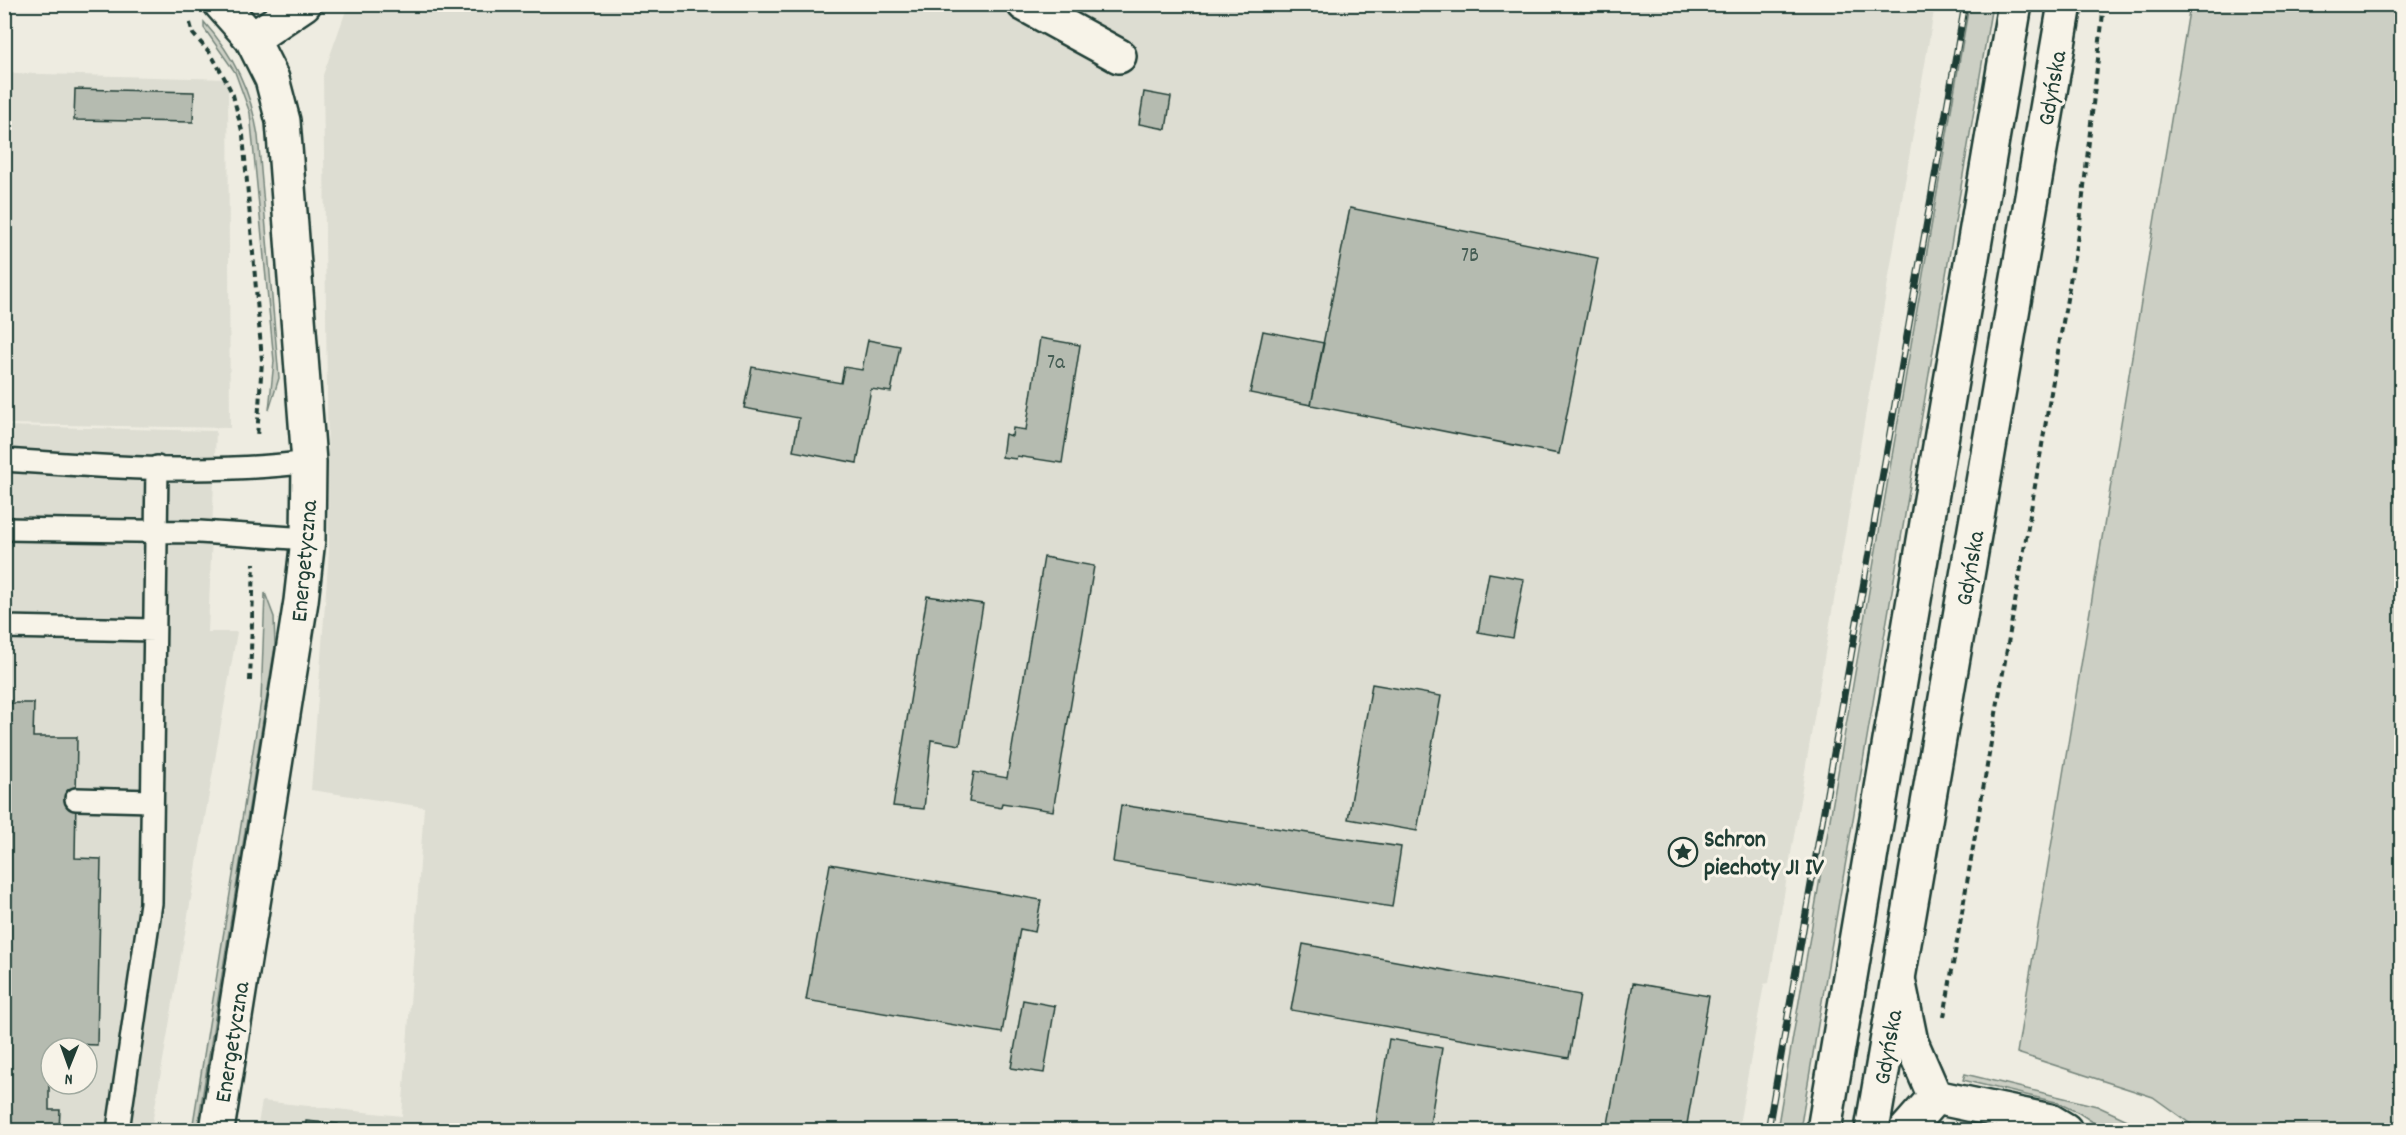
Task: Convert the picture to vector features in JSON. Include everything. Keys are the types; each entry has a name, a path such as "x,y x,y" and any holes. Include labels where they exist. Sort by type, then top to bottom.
{"main road":[{"name":"Energetyczna","path":"217,1131 281,734 308,540 309,462 283,121 272,79 252,39 221,4"},
{"path":"252,39 304,4"},
{"path":"1024,4 1119,56"},
{"name":"Gdyńska","path":"1824,1131 2015,4"},
{"name":"Gdyńska","path":"1872,1131 2065,4"},
{"path":"1898,979 1911,1042 1935,1096"},
{"path":"1906,1131 1935,1096"},
{"path":"1935,1096 2050,1121 2065,1131"}],"lane":[{"path":"4,460 80,465 256,468 309,462"},
{"path":"118,1131 151,903 157,467"},
{"path":"4,529 255,534 308,540"},
{"path":"4,627 154,630"},
{"path":"76,800 152,801"}],"path":[{"path":"1943,1022 2079,223 2104,4"}],"shaded area":[{"path":"348,5 1935,5 1769,983 1764,984 1738,1130 257,1130 262,1101 402,1116 424,807 311,790 329,551 323,75"},
{"path":"1969,5 1992,5 1800,1130 1777,1130"},
{"path":"2190,5 2401,5 2401,1130 2199,1130 2153,1097 2017,1053"},
{"path":"204,22 224,48 240,75 251,104 258,136 279,378 269,410 274,361 250,113 235,72 204,28"},
{"path":"5,73 228,79 230,428 5,424"},
{"path":"5,426 216,431 208,632 237,632 151,1130 5,1130"},
{"path":"265,593 274,617 275,646 197,1130 192,1130 261,701"},
{"path":"1965,1074 2097,1106 2149,1130 2105,1130 2079,1113 2056,1102 1963,1080"}],"building":[{"path":"75,89 194,92 193,122 74,120"},
{"path":"1144,92 1171,97 1166,129 1139,124"},
{"path":"1350,208 1598,258 1559,454 1311,405"},
{"path":"1263,331 1324,343 1311,405 1250,393"},
{"path":"1040,338 1080,345 1062,463 1017,456 1016,459 1002,457 1005,434 1012,436 1013,428 1026,430"},
{"path":"868,340 900,346 891,392 871,389 857,463 793,451 799,418 744,408 752,367 841,383 844,367 862,370"},
{"path":"1044,557 1094,566 1053,811 1002,803 1001,808 969,802 974,772 1007,778"},
{"path":"1489,573 1524,579 1513,638 1478,632"},
{"path":"927,596 983,604 960,745 931,740 924,809 893,806"},
{"path":"1372,684 1441,696 1417,831 1348,819"},
{"path":"4,703 34,703 33,737 77,737 75,858 101,859 97,1036 39,1036 39,1096 49,1096 49,1110 60,1110 59,1130 4,1130"},
{"path":"1121,805 1401,847 1392,907 1113,862"},
{"path":"830,864 1041,900 1035,932 1020,929 1002,1033 806,1000"},
{"path":"1303,944 1580,995 1569,1058 1291,1010"},
{"path":"1633,983 1709,996 1686,1130 1607,1130"},
{"path":"1023,1000 1055,1006 1044,1073 1011,1068"},
{"path":"1389,1039 1442,1048 1429,1130 1375,1130"},
{"path":"306,1121 338,1124 337,1130 305,1130"}],"railway":[{"path":"1768,1130 1965,4"}],"place":[{"name":"Schron piechoty J1 IV","path":"1683,852"}]}
